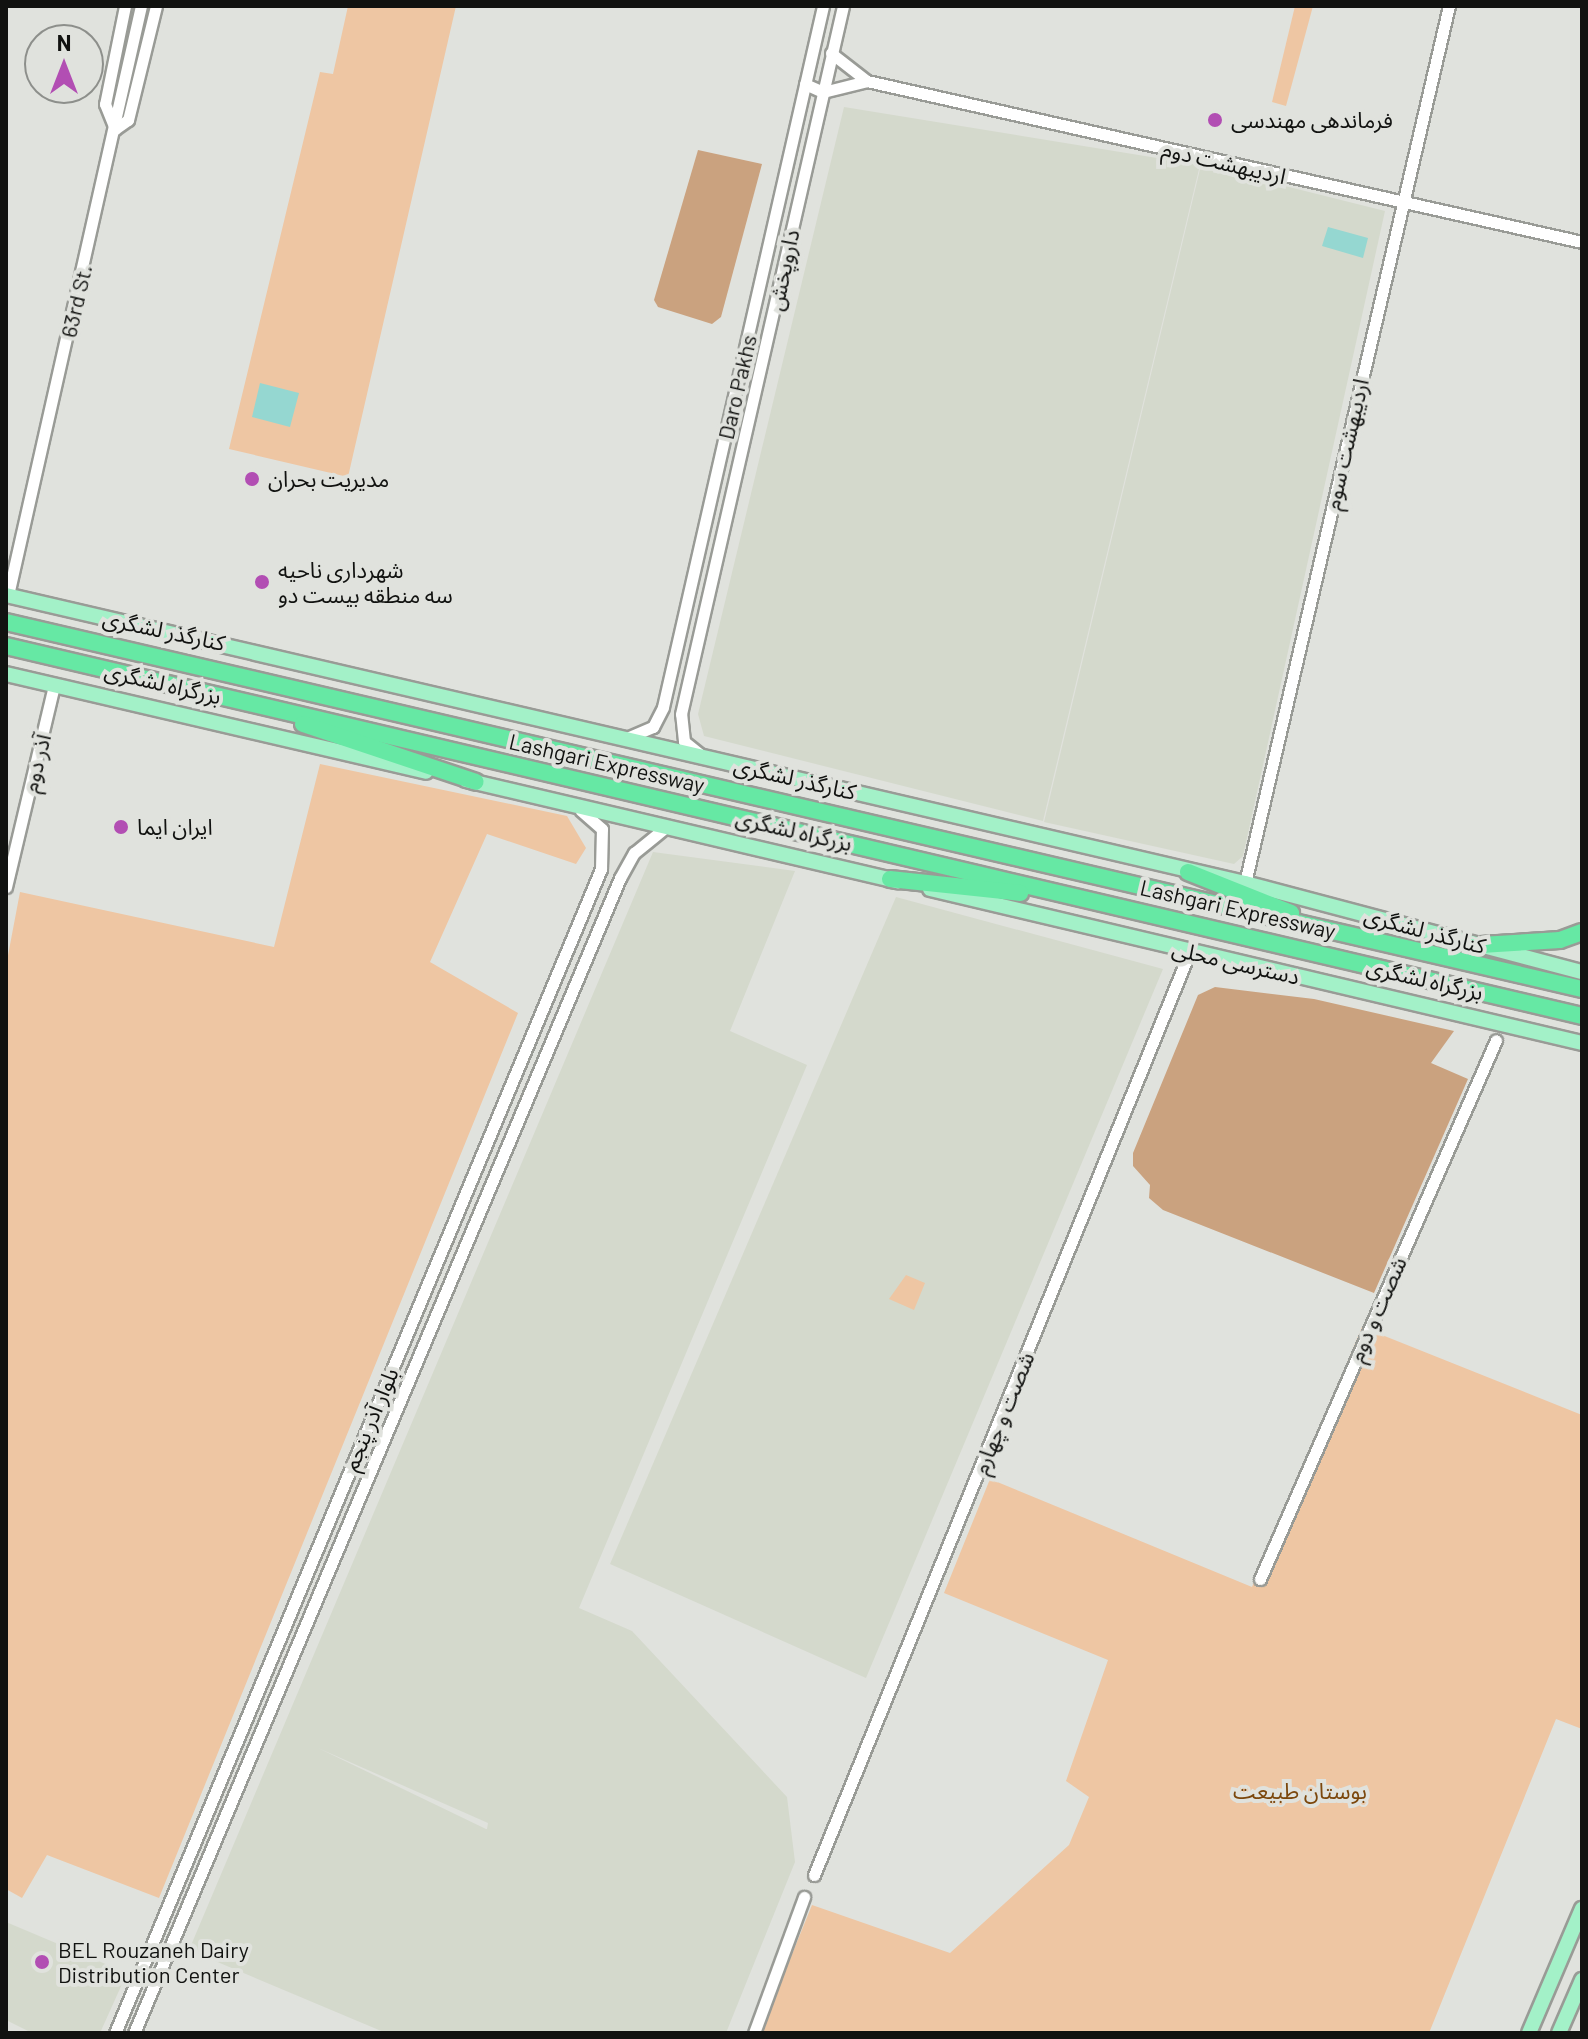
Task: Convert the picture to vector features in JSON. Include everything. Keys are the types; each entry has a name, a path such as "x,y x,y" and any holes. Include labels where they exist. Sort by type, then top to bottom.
{"highway":[{"name":"Lashgari Expressway","path":"6,622 1582,989"},
{"name":"بزرگراه لشگری","path":"6,646 1582,1016"},
{"path":"242,701 476,782"},
{"path":"1188,872 1356,937"},
{"path":"890,879 1102,903"},
{"path":"1481,945 1560,940 1582,932"}],"main road":[{"name":"کنارگذر لشگری","path":"7,595 1245,883 1582,972"},
{"path":"6,674 476,782 662,830 890,879"},
{"name":"دسترسی محلی","path":"890,879 1582,1043"},
{"path":"1529,2033 1582,1909"},
{"path":"1559,2033 1582,1980"}],"street":[{"path":"125,6 105,104 115,129 128,120 156,6"},
{"name":"63rd St.","path":"7,595 141,6"},
{"name":"Daro Pakhs","path":"663,707 823,6"},
{"name":"داروپخش","path":"681,714 843,6"},
{"name":"اردیبهشت سوم","path":"1245,883 1449,6"},
{"name":"اردیبهشت دوم","path":"831,53 867,81 1582,242"},
{"name":"اردیبهشت دوم","path":"823,92 867,81"},
{"path":"805,84 823,92"},
{"name":"آذر دوم","path":"6,887 54,686"},
{"path":"616,738 647,732 663,707 674,716 681,714 684,741 705,758"},
{"name":"بلوار آذر پنجم","path":"115,2033 601,869 602,829 581,811"},
{"name":"بلوار آذر پنجم","path":"134,2033 620,878 634,853 662,830"},
{"name":"شصت و چهارم","path":"814,1875 1190,951"},
{"name":"شصت و دوم","path":"1260,1579 1496,1040"},
{"path":"201,1827 215,1837"},
{"path":"754,2033 804,1897"}],"shaded area":[{"path":"844,107 1200,165 1043,821 704,736 698,714"},
{"path":"698,150 762,164 721,317 712,324 658,307 654,300"},
{"path":"1201,165 1385,211 1243,856 1234,864 1044,822"},
{"path":"653,852 795,871 730,1031 807,1065 579,1608 632,1631 787,1797 795,1862 726,2033 386,2033 189,1950","holes":["318,1748 488,1823 486,1829"]},
{"path":"896,897 1163,969 866,1678 610,1564"},
{"path":"1215,987 1314,999 1454,1031 1431,1063 1468,1079 1374,1293 1163,1210 1149,1198 1150,1185 1133,1166 1133,1153 1198,995"},
{"name":"BEL Rouzaneh Dairy Distribution Center","path":"6,1922 127,1973 100,2033 32,2033 6,2020"}],"green space":[{"path":"348,6 456,6 348,477 229,449 320,72 333,74"},
{"path":"1295,6 1313,6 1286,106 1272,102"},
{"path":"320,764 567,816 586,848 576,864 487,834 430,962 518,1013 159,1898 47,1855 22,1898 6,1889 6,966 20,892 274,947"},
{"path":"906,1275 925,1283 914,1310 889,1299"},
{"name":"بوستان طبیعت","path":"1362,1327 1582,1415 1582,1729 1556,1719 1429,2033 760,2033 812,1905 950,1953 1069,1845 1089,1797 1066,1781 1108,1660 944,1593 990,1479 1252,1587"}],"water":[{"path":"1328,227 1368,238 1363,258 1322,246"},
{"path":"260,383 299,393 290,427 252,417"}],"place":[{"name":"فرماندهی مهندسی","path":"1215,120"},
{"name":"مدیریت بحران","path":"252,479"},
{"name":"شهرداری ناحیه سه منطقه بیست دو","path":"262,582"},
{"name":"ایران ایما","path":"121,827"},
{"name":"BEL Rouzaneh Dairy Distribution Center","path":"42,1962"}]}
